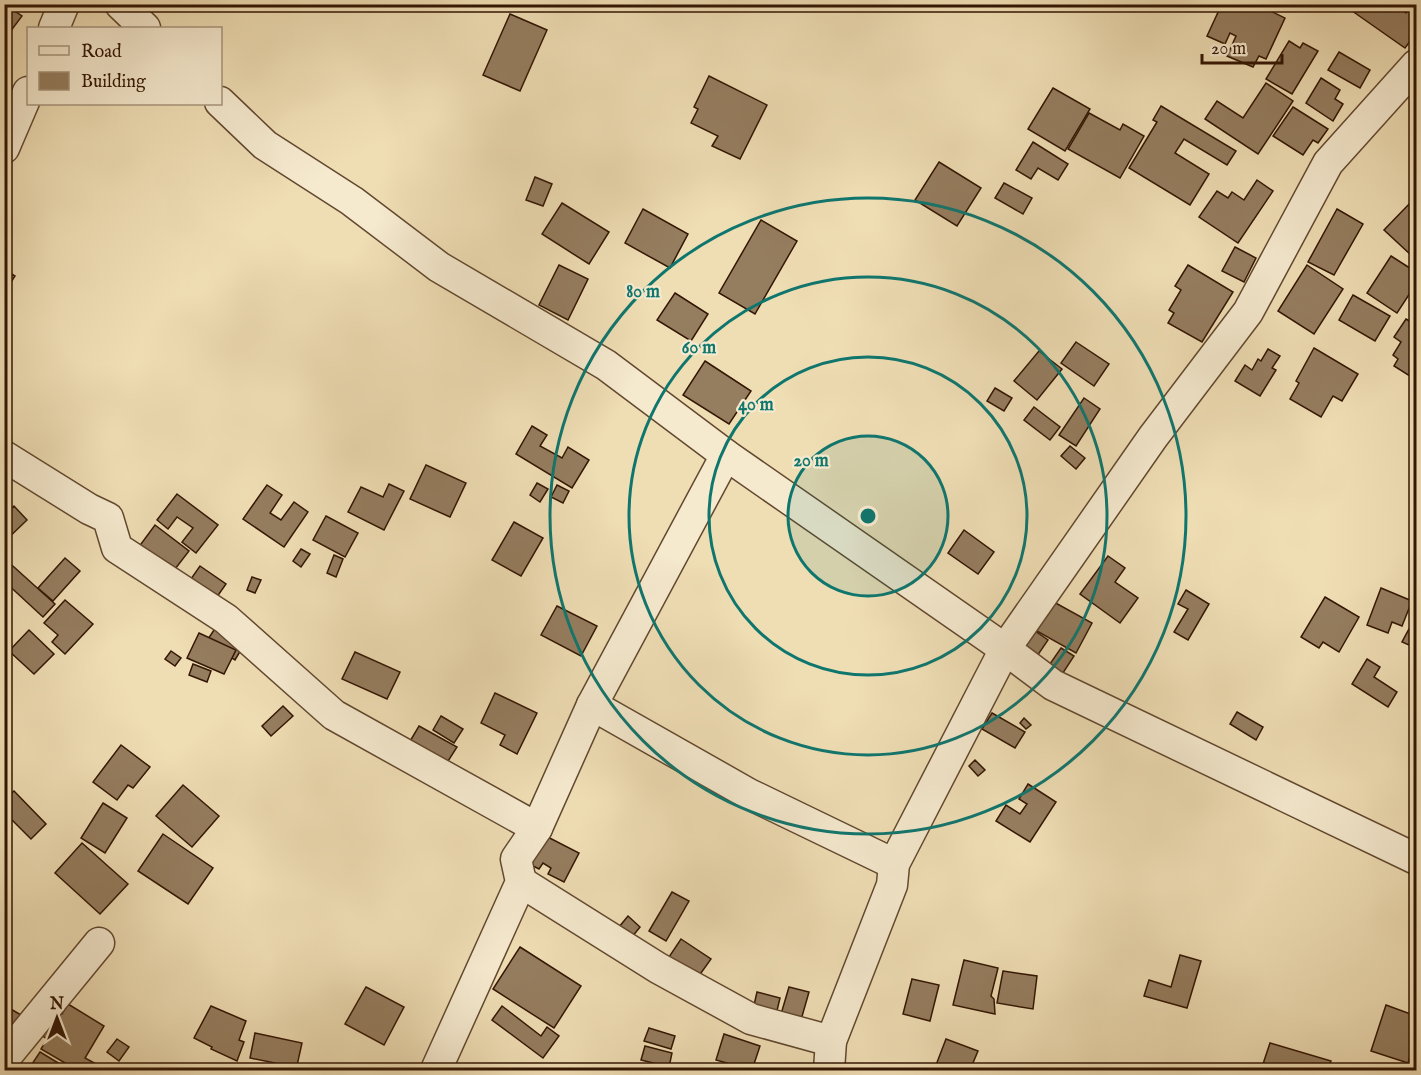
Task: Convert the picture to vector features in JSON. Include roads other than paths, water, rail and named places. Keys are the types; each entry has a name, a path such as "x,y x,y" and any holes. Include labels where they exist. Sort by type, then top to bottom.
{"street":[{"path":"54,27 64,4"},
{"path":"120,4 144,27"},
{"path":"829,1071 831,1041 892,885 894,864 1005,649 1153,437 1248,312 1328,163 1416,65"},
{"path":"4,148 27,94"},
{"path":"222,104 265,145 352,201 439,267 606,365 726,455 1005,649 1053,685 1416,859"},
{"path":"436,1071 521,882 516,859 537,828 592,705 726,455"},
{"path":"4,456 108,518 117,548 226,619 334,715 537,828"},
{"path":"592,705 749,794 894,864"},
{"path":"521,882 658,968 751,1019 831,1041"},
{"path":"4,1059 99,943"}]}
